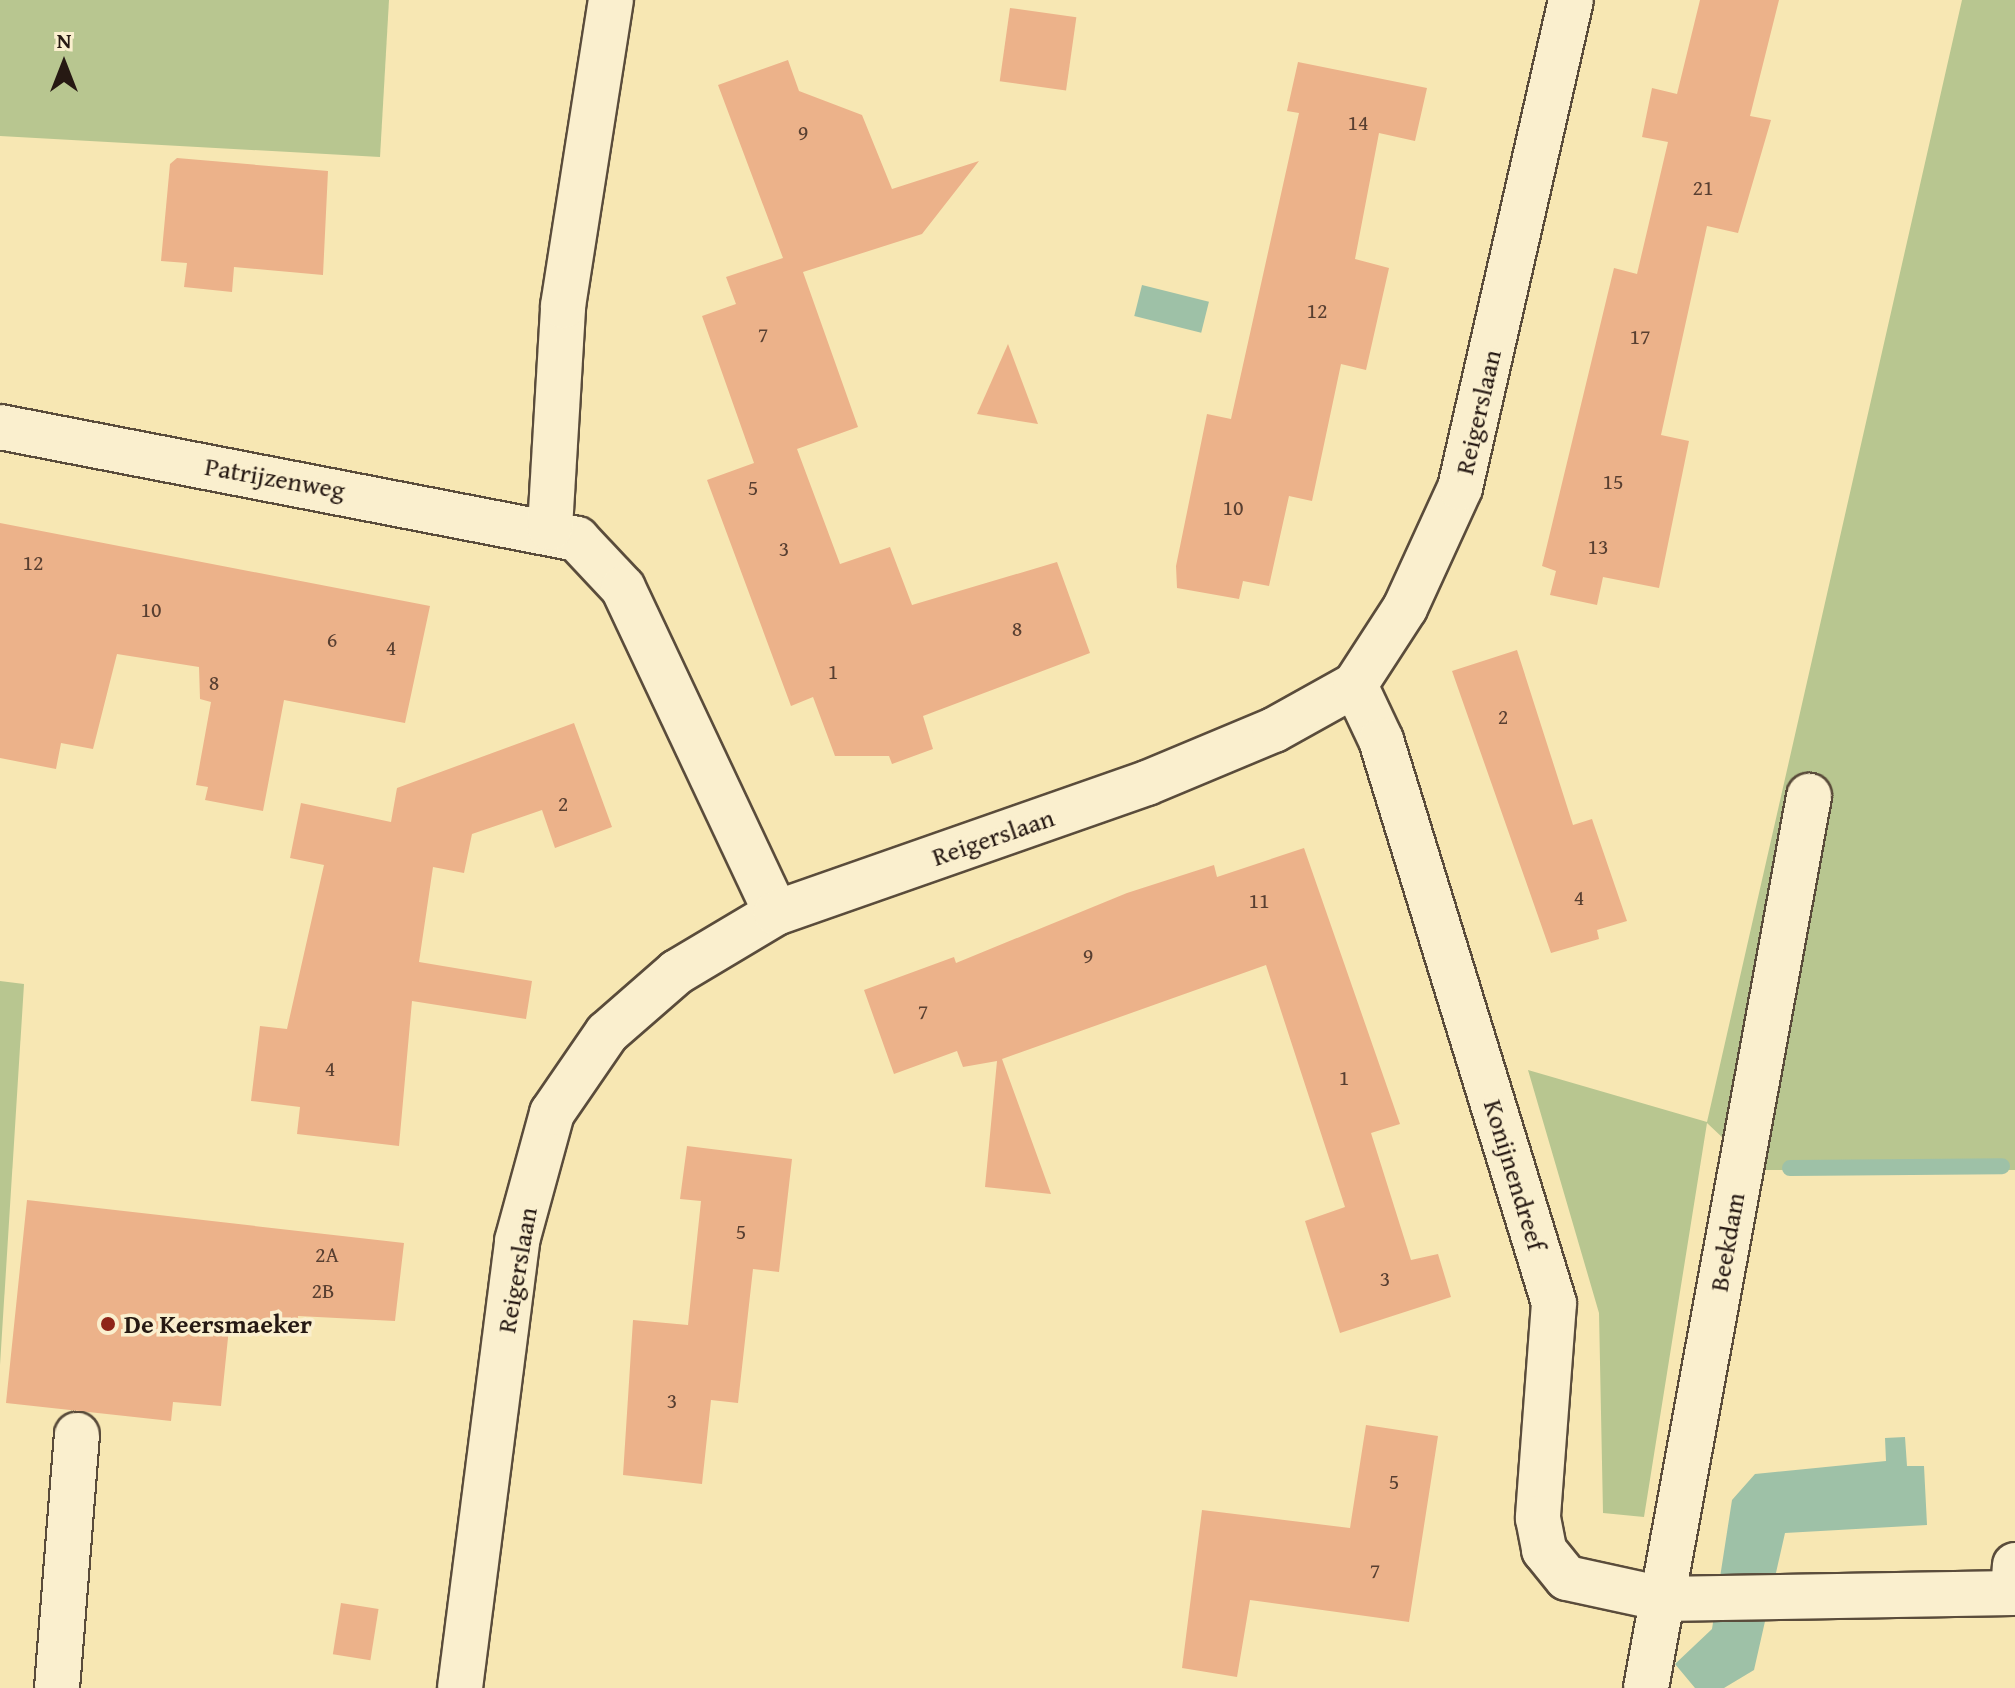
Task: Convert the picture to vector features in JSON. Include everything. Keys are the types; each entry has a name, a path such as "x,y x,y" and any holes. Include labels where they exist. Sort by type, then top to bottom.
{"street":[{"path":"550,528 563,306 611,0"},
{"name":"Reigerslaan","path":"460,1688 517,1241 552,1113 607,1033 677,972 776,913 1147,783 1274,730 1355,685 1405,608 1460,488 1571,0"},
{"name":"Patrijzenweg","path":"0,427 550,528 598,555 623,588 776,913"},
{"name":"Konijnendreef","path":"1355,685 1381,740 1554,1303 1538,1518 1544,1550 1567,1578 1663,1599 2013,1593 2015,1565"},
{"name":"Beekdam","path":"1646,1688 1809,796"},
{"path":"57,1688 77,1435"}],"shaded area":[{"path":"0,0 389,0 380,157 0,136"},
{"path":"1962,0 2015,0 2015,1170 1757,1170 1707,1123 1644,1517 1603,1513 1599,1313 1528,1070 1707,1122"},
{"path":"1142,285 1209,302 1201,333 1134,316"},
{"path":"0,981 24,984 0,1365"},
{"path":"1905,1437 1907,1466 1924,1466 1927,1525 1785,1533 1754,1670 1724,1688 1695,1688 1675,1664 1712,1629 1732,1500 1755,1474 1886,1461 1885,1438"}],"building":[{"path":"1700,0 1779,0 1750,116 1771,120 1738,233 1707,226 1661,435 1689,441 1659,588 1603,577 1597,605 1550,595 1556,571 1542,566 1614,268 1637,274 1668,142 1642,137 1652,88 1677,94"},
{"path":"1010,8 1076,17 1066,91 1000,81"},
{"path":"788,60 799,91 862,115 892,189 979,161 922,234 803,272 858,427 797,449 840,564 890,547 912,605 1057,562 1090,653 923,716 933,749 892,764 889,756 835,756 813,697 791,706 707,480 754,463 702,316 736,304 726,277 783,258 718,85"},
{"path":"1298,62 1427,88 1415,141 1379,133 1355,259 1389,268 1366,370 1341,364 1312,501 1289,496 1269,586 1243,581 1239,599 1177,588 1176,566 1207,414 1231,419 1299,113 1287,111"},
{"path":"177,158 328,171 323,275 234,267 232,292 184,287 187,263 161,261 170,164"},
{"path":"1008,344 1038,424 977,414"},
{"path":"0,523 430,606 405,723 284,700 263,811 205,800 208,787 196,785 211,702 200,699 199,667 117,654 93,749 61,743 56,769 0,758"},
{"path":"1517,650 1573,825 1592,819 1627,921 1597,930 1599,939 1551,953 1452,671"},
{"path":"574,723 612,827 555,848 542,810 472,834 464,873 433,867 419,962 532,981 526,1019 412,1001 399,1146 297,1134 300,1107 251,1101 260,1026 287,1029 324,865 290,858 301,803 391,822 397,788"},
{"path":"1304,848 1400,1124 1371,1133 1411,1260 1438,1254 1451,1297 1340,1333 1305,1221 1345,1207 1266,965 1002,1059 1051,1194 985,1187 997,1061 963,1067 957,1051 894,1074 864,990 954,957 956,963 1127,893 1214,865 1217,877"},
{"path":"687,1146 792,1159 779,1272 753,1269 738,1403 711,1400 702,1484 623,1475 633,1320 688,1325 701,1201 680,1199"},
{"path":"27,1200 404,1243 395,1321 298,1316 296,1335 229,1328 221,1406 173,1402 171,1421 6,1403"},
{"path":"1366,1425 1438,1436 1409,1622 1250,1600 1237,1677 1182,1668 1202,1510 1350,1528"},
{"path":"341,1603 379,1609 370,1660 333,1654"}],"waterway":[{"path":"1790,1168 2002,1166"}],"place":[{"name":"De Keersmaeker","path":"108,1324"}]}
